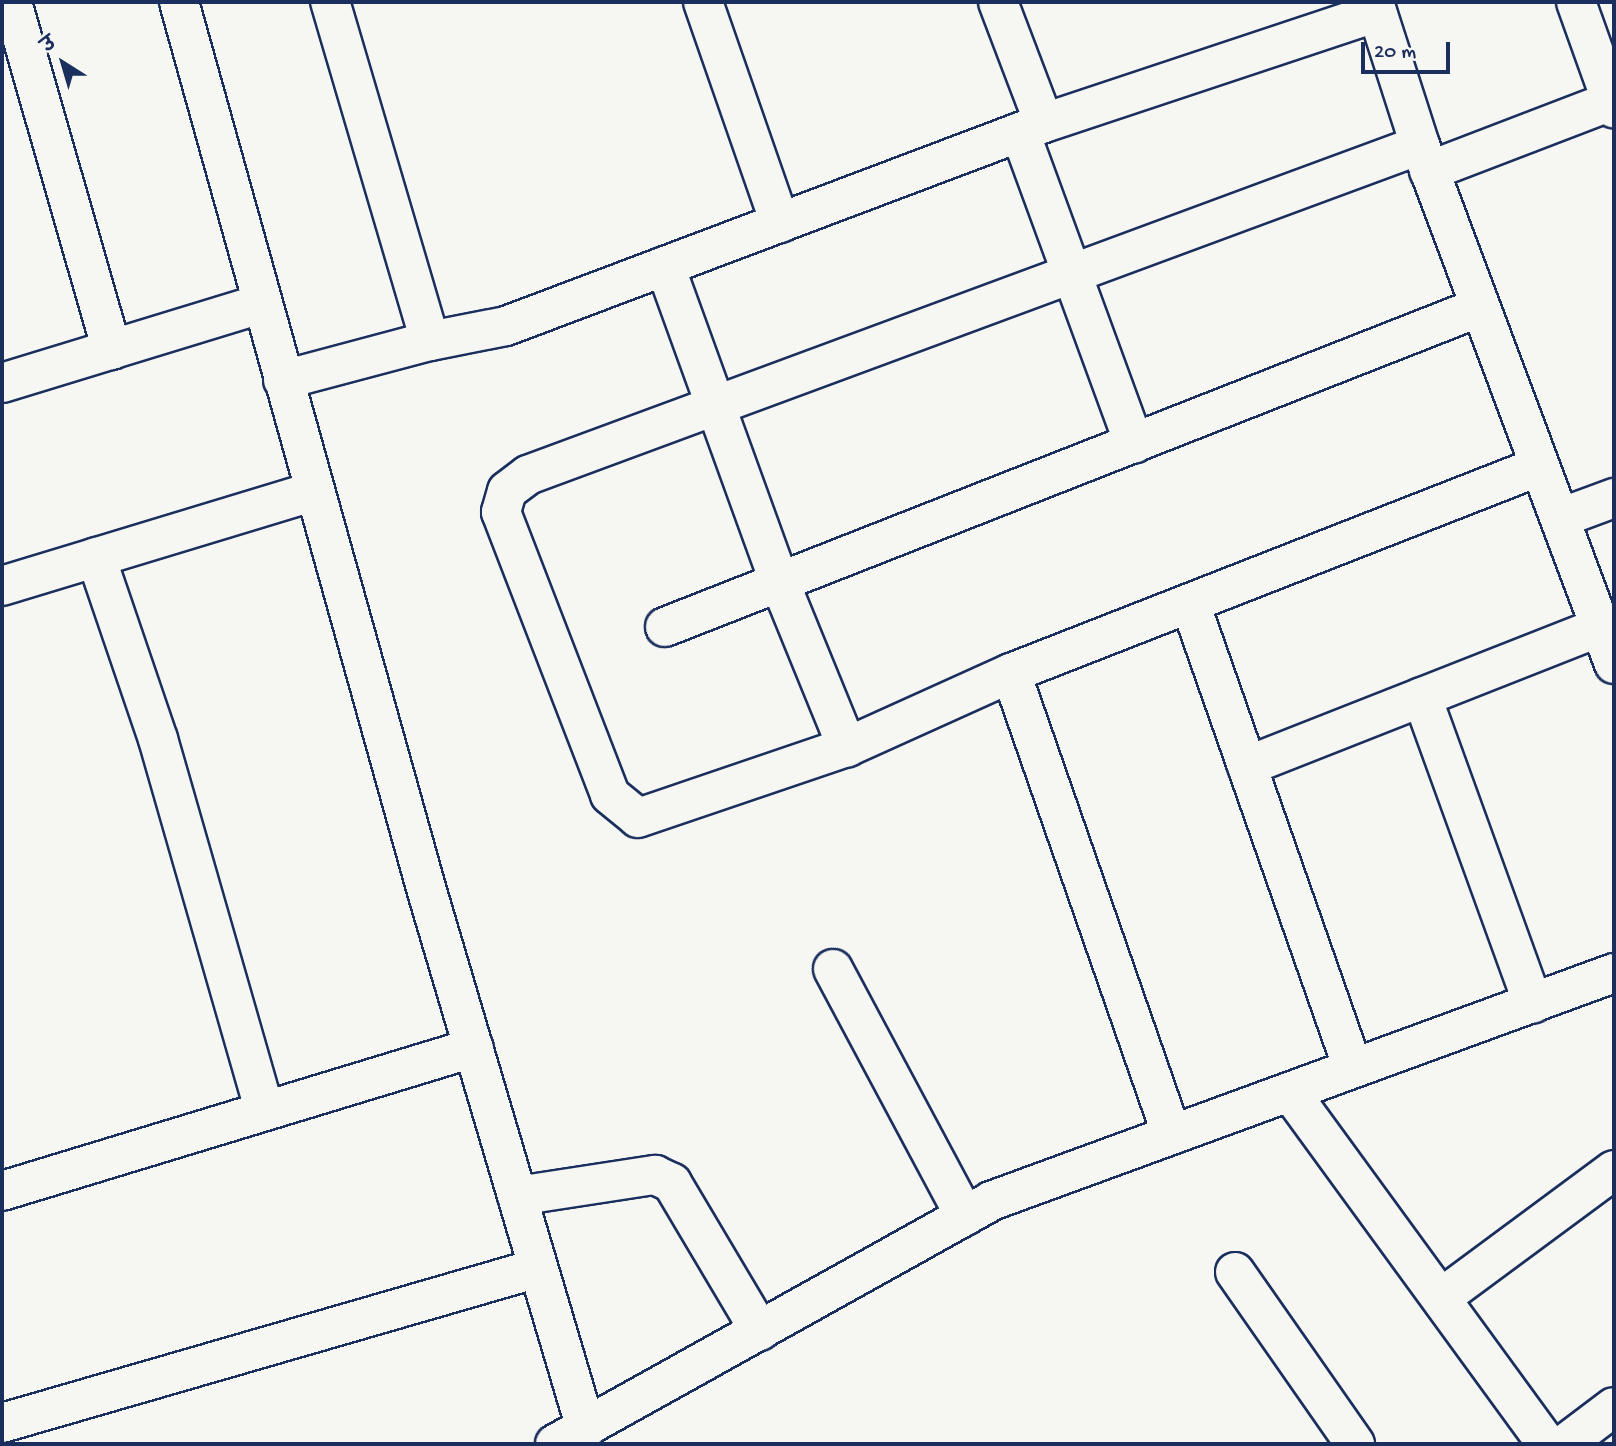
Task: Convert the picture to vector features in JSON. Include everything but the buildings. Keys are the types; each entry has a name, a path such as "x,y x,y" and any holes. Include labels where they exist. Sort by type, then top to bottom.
{"street":[{"path":"12,2 112,350"},
{"path":"179,2 314,491 538,1268 570,1437 965,1216 1172,1135 1614,973"},
{"path":"331,2 430,341"},
{"path":"703,2 780,223"},
{"path":"998,2 1071,277 1134,444"},
{"path":"1540,466 1012,673 847,747 638,818 610,795 501,512 507,491 528,475 1071,277 1425,158 1613,103 1576,2"},
{"path":"283,380 430,341 506,326 1032,128 1376,7 1425,158 1614,664"},
{"path":"666,266 778,578 847,747"},
{"path":"2,383 261,304"},
{"path":"665,627 778,578 1134,444 1480,307"},
{"path":"2,586 314,491"},
{"path":"1560,518 1614,498"},
{"path":"96,557 158,739 265,1111"},
{"path":"1190,604 1353,1068"},
{"path":"1247,765 1600,627"},
{"path":"1012,673 1172,1135"},
{"path":"1422,697 1533,1003"},
{"path":"833,969 965,1216"},
{"path":"4,1183 265,1111 474,1048"},
{"path":"1290,1092 1547,1444"},
{"path":"1441,1298 1614,1170"},
{"path":"517,1196 655,1175 672,1183 760,1331"},
{"path":"2,1423 538,1268"},
{"path":"1235,1272 1354,1444"},
{"path":"1565,1444 1614,1407"}]}
